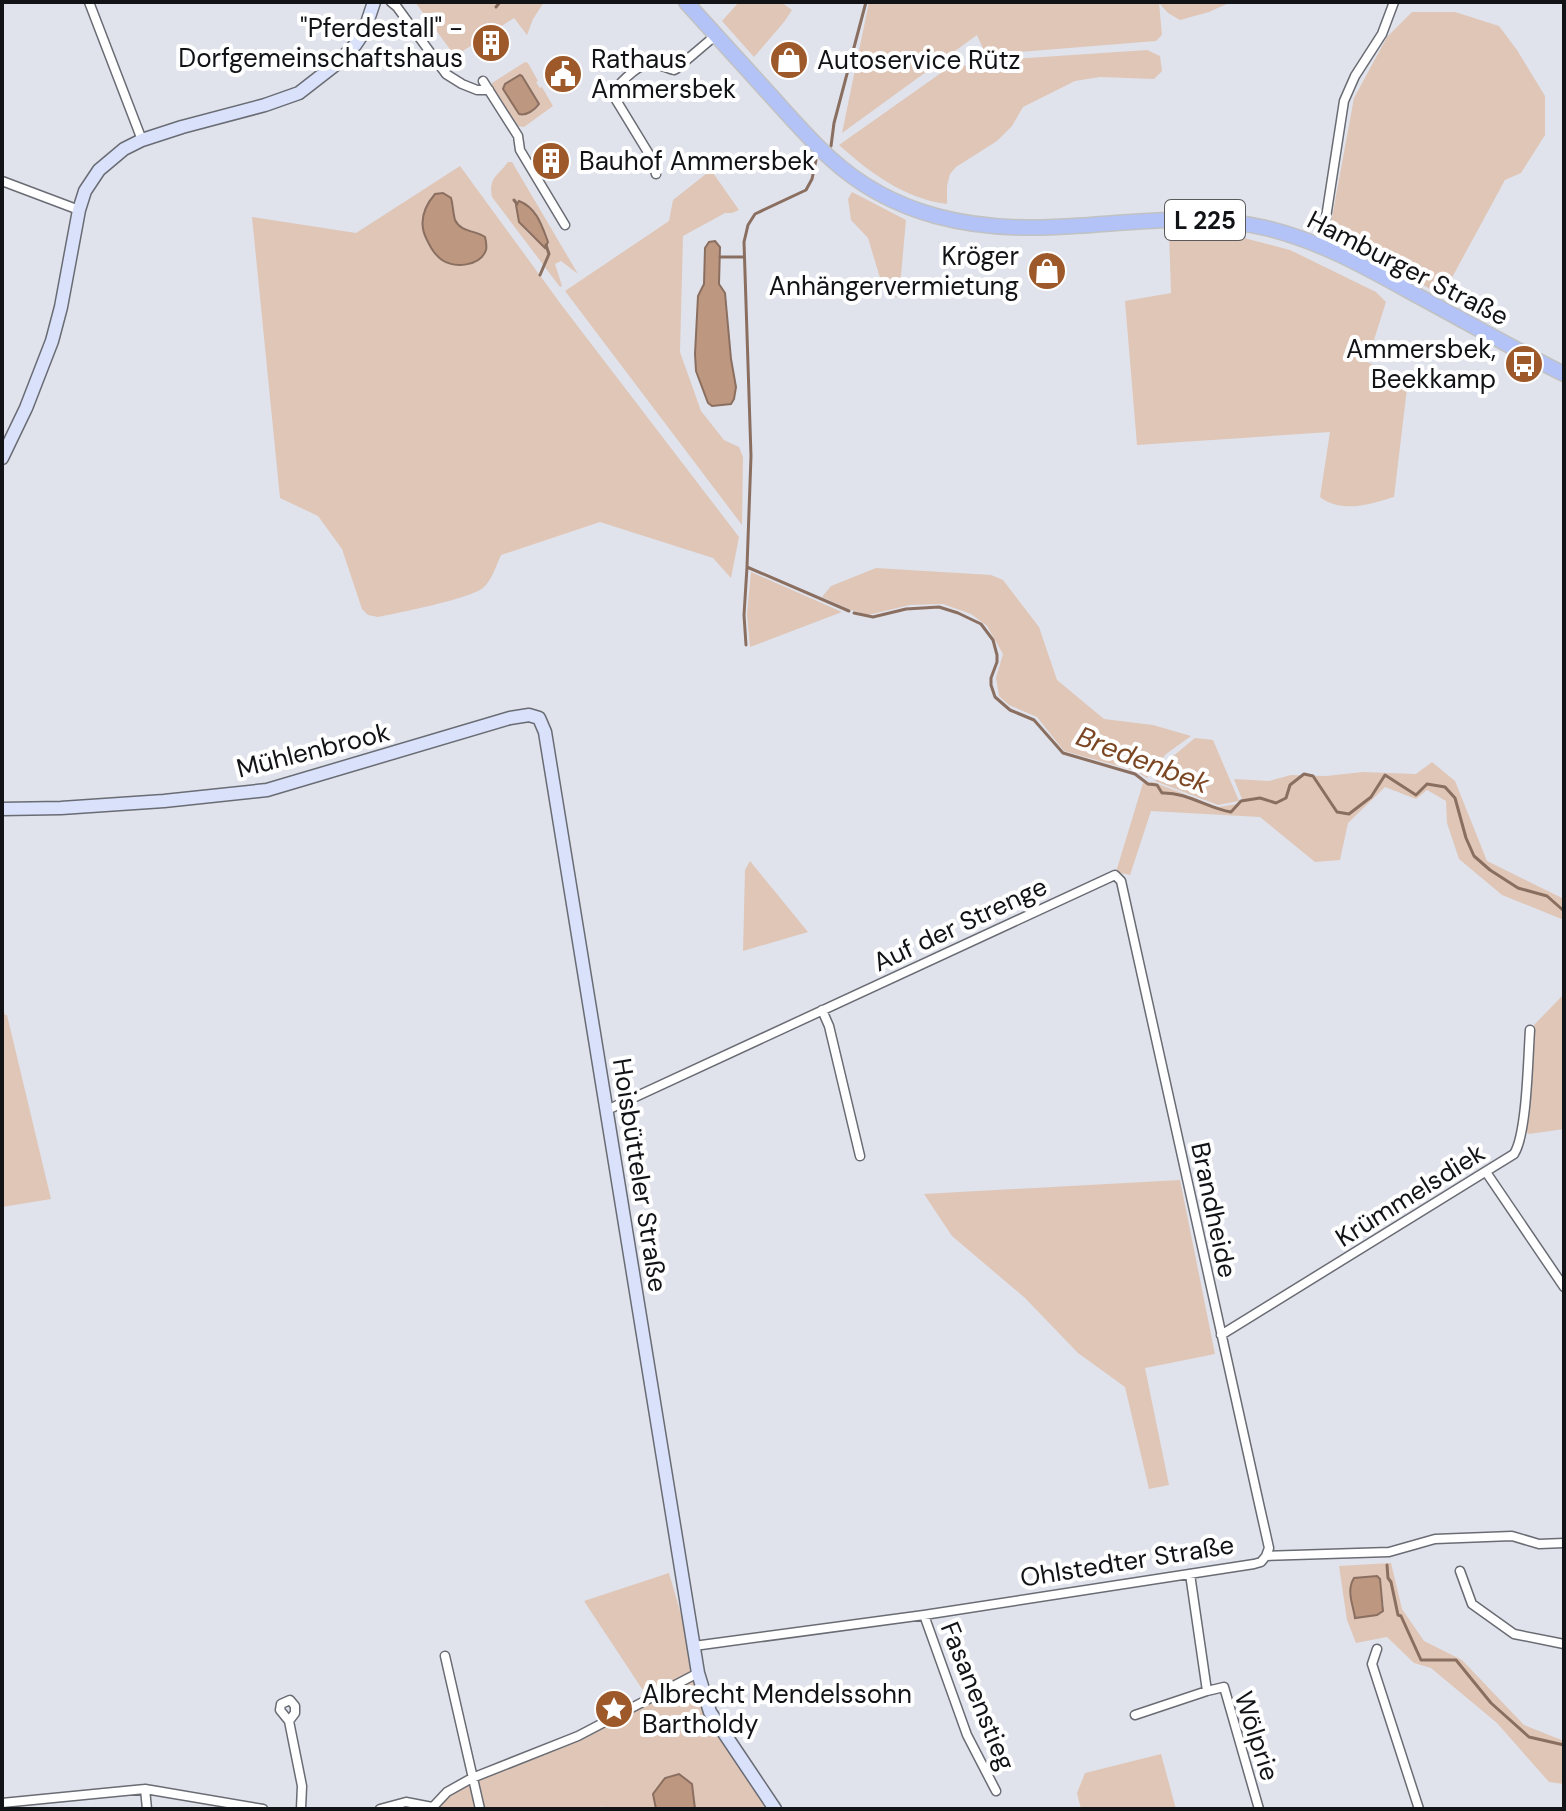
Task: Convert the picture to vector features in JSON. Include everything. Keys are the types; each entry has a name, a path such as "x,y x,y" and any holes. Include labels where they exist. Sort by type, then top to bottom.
{"main road":[{"name":"Hamburger Straße","path":"686,2 824,152 862,182 927,214 959,223 994,227 1030,228 1165,219 1206,220 1264,228 1318,245 1376,273 1564,374"}],"street":[{"path":"91,2 142,140"},
{"path":"2,458 26,408 52,341 79,210 85,191 99,170 124,149 142,140 299,93 355,45 364,32 374,2"},
{"path":"391,2 446,74 477,90 489,90"},
{"path":"1318,245 1325,224 1344,101 1355,76 1382,34 1394,2"},
{"path":"656,174 652,159 613,95 615,87 647,64 676,69 716,35"},
{"path":"483,81 518,136 520,150 565,225"},
{"path":"2,181 79,210"},
{"name":"Mühlenbrook","path":"2,809 164,801 267,790 510,718 535,716"},
{"name":"Hoisbütteler Straße","path":"535,716 545,732 698,1673 710,1712 775,1809"},
{"name":"Auf der Strenge","path":"607,1110 1115,875"},
{"name":"Brandheide","path":"1115,875 1121,881 1269,1548 1266,1556"},
{"path":"822,1010 829,1026 860,1156"},
{"name":"Krümmelsdiek","path":"1221,1335 1514,1154 1519,1147 1530,1030"},
{"path":"1486,1172 1564,1287"},
{"name":"Ohlstedter Straße","path":"694,1646 924,1615 1254,1564 1266,1556 1389,1552 1435,1539 1512,1536 1539,1544 1564,1543"},
{"path":"1460,1571 1472,1604 1514,1634 1564,1644"},
{"name":"Wölprie","path":"1190,1574 1207,1691"},
{"name":"Fasanenstieg","path":"924,1615 967,1735 996,1791"},
{"path":"1377,1649 1372,1664 1419,1809"},
{"path":"445,1656 480,1809"},
{"path":"380,1809 406,1802 432,1808 447,1792 472,1778 578,1736 698,1673"},
{"name":"Wölprie","path":"1135,1715 1224,1687 1259,1809"},
{"path":"289,1721 302,1786 301,1809"},
{"path":"145,1789 147,1809"},
{"path":"2,1803 145,1789 263,1809"}],"shaded area":[{"path":"415,2 544,2 527,35 514,18 455,56"},
{"path":"739,2 781,2 792,10 754,57 722,21"},
{"path":"869,2 1231,2 1180,20 1159,3 1162,35 1156,41 995,54 984,51 977,35 842,133"},
{"path":"1412,12 1455,12 1499,26 1545,96 1545,135 1521,173 1505,180 1442,296 1387,261 1345,240 1330,228 1354,98 1387,37"},
{"path":"1147,50 1160,56 1162,71 1154,79 1100,77 1075,81 1023,107 1012,126 997,141 950,174 947,204 917,196 888,183 839,145 948,68 1013,59"},
{"path":"525,62 553,106 524,127 517,126 492,83"},
{"path":"520,75 539,104 522,114 503,89 505,84"},
{"path":"508,162 512,162 578,274 561,261 555,264 560,287 492,197 493,181","holes":["517,210 540,222 548,242 545,247 523,226"]},
{"path":"460,166 563,307 739,537 731,578 713,558 600,522 501,555 489,581 475,592 378,617 368,615 362,609 342,549 318,516 280,498 252,217 356,233","holes":["454,207 460,226 480,233 433,251 423,232"]},
{"path":"711,170 739,210 725,213 683,236 680,352 701,411 724,440 739,447 743,457 742,525 565,291 669,221 673,200"},
{"path":"852,192 906,220 899,297 886,298 868,238 851,220 848,199"},
{"path":"443,193 451,198 458,224 485,237 486,250 473,263 447,263 433,251 424,234 422,222 427,205 435,194"},
{"path":"519,201 538,218 548,242 545,248 519,222 516,205"},
{"path":"1169,232 1240,237 1290,250 1376,292 1386,302 1367,362 1408,380 1394,497 1366,505 1347,506 1320,497 1330,432 1137,445 1125,301 1171,293"},
{"path":"715,241 720,247 719,284 725,293 736,387 731,404 712,406 696,371 695,354 698,296 704,284 705,248 709,242"},
{"path":"876,568 991,575 1003,580 1039,627 1057,680 1104,719 1153,725 1191,736 1166,754 1147,778 1136,771 1064,751 1037,717 1009,705 999,696 996,678 1003,654 987,626 971,614 943,604 910,605 868,615 822,597 831,586"},
{"path":"751,572 842,612 750,647 747,614"},
{"path":"1195,738 1213,740 1239,801 1218,805 1155,781 1172,757"},
{"path":"1432,762 1455,781 1487,861 1564,899 1564,920 1502,895 1459,859 1447,823 1446,801 1427,790 1416,799 1385,787 1348,823 1340,860 1315,862 1260,817 1151,811 1130,875 1116,872 1143,783 1153,782 1218,807 1237,804 1242,799 1234,779 1269,781 1291,775 1326,776 1363,772 1416,774"},
{"path":"750,861 808,932 743,951 745,870"},
{"path":"1564,994 1564,1129 1529,1134 1524,1130 1534,1025"},
{"path":"2,1006 7,1015 51,1199 2,1207"},
{"path":"1180,1180 1215,1354 1145,1368 1169,1485 1149,1489 1125,1387 1078,1353 1025,1298 952,1236 924,1194"},
{"path":"1391,1563 1402,1609 1424,1641 1462,1660 1524,1725 1564,1741 1564,1784 1549,1782 1497,1723 1431,1668 1414,1663 1387,1637 1356,1643 1347,1620 1339,1566","holes":["1377,1576 1384,1607 1355,1618 1349,1592"]},
{"path":"669,1573 698,1673 705,1715 769,1809 695,1809 653,1794 656,1809 604,1809 602,1806 599,1809 431,1809 447,1792 578,1736 648,1698 584,1601"},
{"path":"1377,1576 1380,1579 1383,1611 1377,1615 1355,1618 1350,1593 1354,1578"},
{"path":"1161,1754 1176,1809 1081,1809 1077,1793 1085,1773"},
{"path":"679,1774 692,1784 695,1809 656,1809 653,1794 665,1778"}],"waterway":[{"path":"496,7 500,2"},
{"name":"Bredenbek","path":"831,146 834,123 866,2"},
{"name":"Bredenbek","path":"816,160 806,190 755,214 748,225 744,242 751,456 747,567 849,611"},
{"path":"514,200 517,204"},
{"path":"540,275 549,254 546,245"},
{"path":"720,257 744,257"},
{"path":"746,645 747,567"},
{"name":"Bredenbek","path":"854,613 873,617 906,609 939,607 981,624 993,640 997,655 991,678 995,697 1010,710 1034,720 1063,753 1135,774 1148,784 1157,785 1162,793 1180,795 1231,812 1241,801 1260,798 1276,803 1286,798 1290,785 1304,774 1313,776 1337,812 1349,814 1371,797 1385,775 1416,795 1427,784 1445,787 1455,798 1474,856 1518,888 1547,896 1564,911"},
{"path":"1387,1565 1398,1615 1421,1660 1456,1660 1491,1703 1529,1737 1564,1745"}],"place":[{"name":"\"Pferdestall\" - Dorfgemeinschaftshaus","path":"491,43"},
{"name":"Autoservice Rütz","path":"789,60"},
{"name":"Rathaus Ammersbek","path":"563,74"},
{"name":"Bauhof Ammersbek","path":"551,161"},
{"name":"Kröger Anhängervermietung","path":"1047,271"},
{"name":"Ammersbek, Beekkamp","path":"1524,364"},
{"name":"Albrecht Mendelssohn Bartholdy","path":"614,1709"}]}
